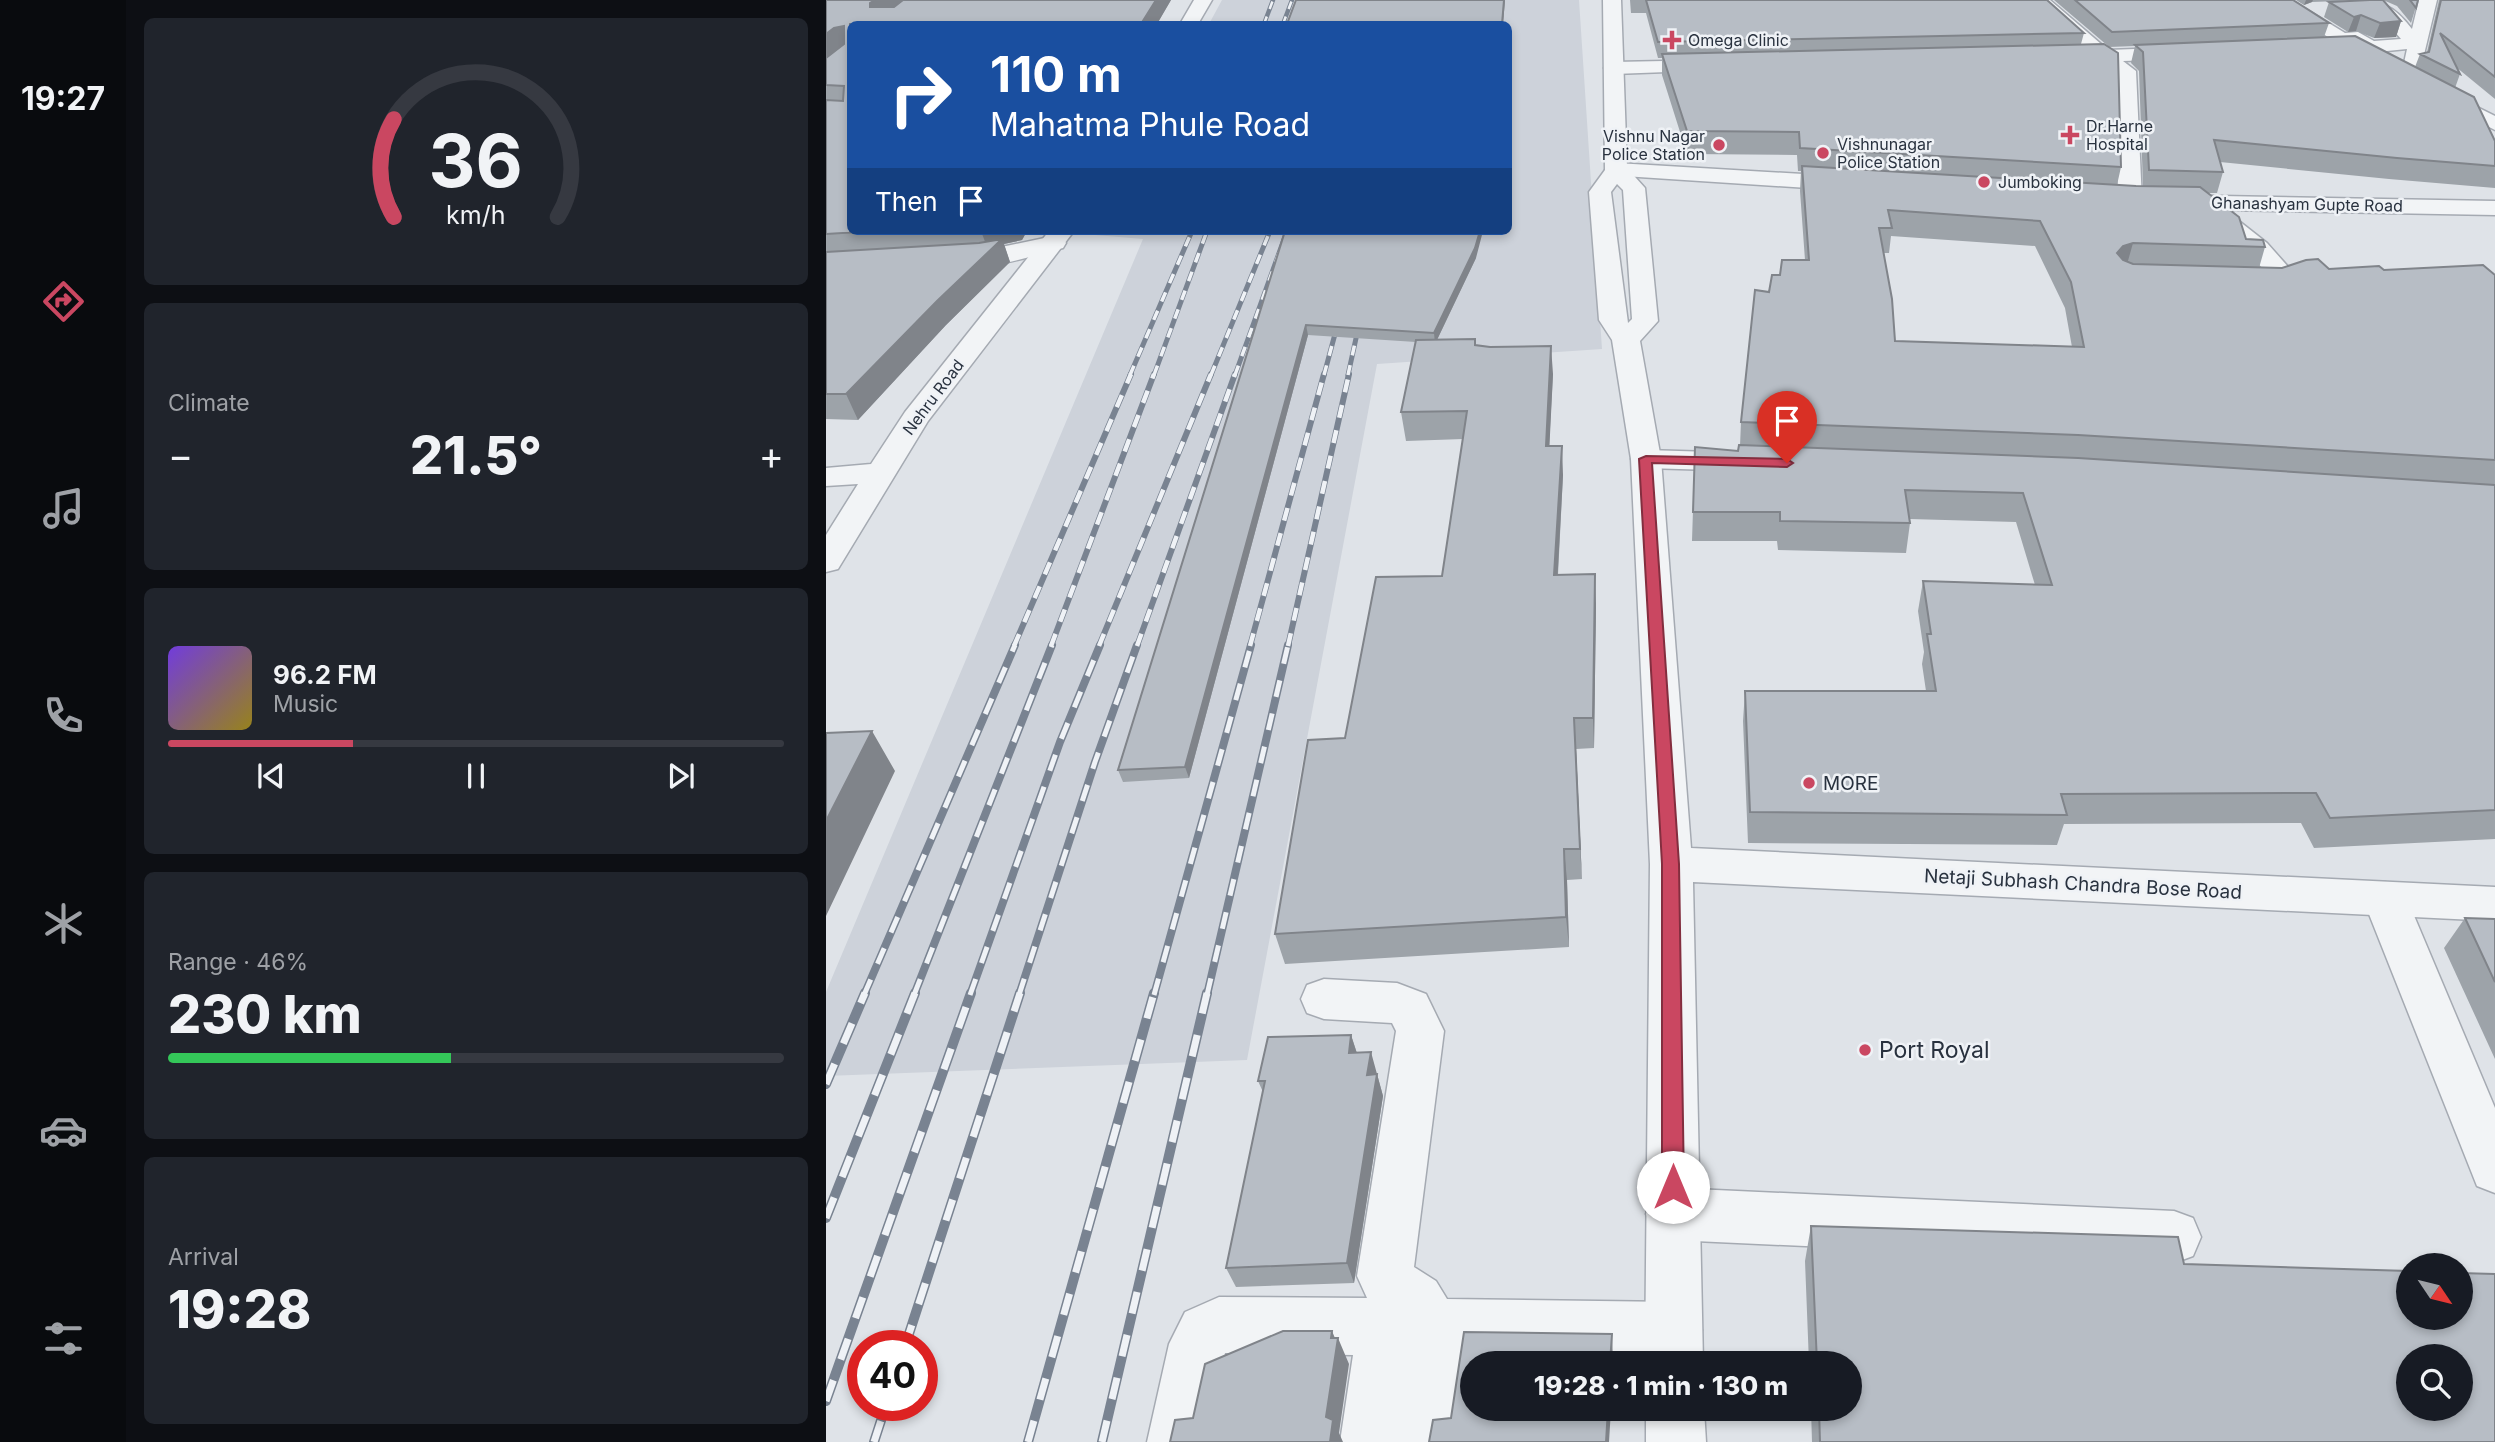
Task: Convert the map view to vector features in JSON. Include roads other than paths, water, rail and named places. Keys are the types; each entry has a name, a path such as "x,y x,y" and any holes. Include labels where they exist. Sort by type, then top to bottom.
{"street":[{"path":"1191,21 1203,0"},
{"path":"1177,1442 1198,1344 1206,1332 1219,1325 1419,1329 1674,1347 1671,864 1646,459 1626,340 1612,320 1600,192 1616,170 1612,0"},
{"path":"2040,0 2104,57 2126,71 2130,201"},
{"path":"2279,0 2351,46 2495,124"},
{"path":"2408,77 2428,0"},
{"path":"2375,4 2414,41 2412,44 2366,45 2319,7 2375,4"},
{"path":"2323,47 2351,46"},
{"path":"2043,57 2200,52"},
{"path":"1615,68 1736,66"},
{"path":"1616,170 1880,186"},
{"path":"1616,170 1634,188 1645,321 1626,340"},
{"name":"Ghanashyam Gupte Road","path":"2102,199 2495,208"},
{"path":"2199,202 2235,227 2286,279 2273,284 2221,283"},
{"path":"951,238 1007,235 1058,237"},
{"path":"933,260 987,257 1058,237"},
{"name":"Nehru Road","path":"826,562 915,418 1058,237"},
{"path":"1646,459 1773,463"},
{"path":"826,478 881,473"},
{"name":"Netaji Subhash Chandra Bose Road","path":"1671,864 2495,904"},
{"path":"2385,899 2495,1169"},
{"path":"1324,999 1396,1003 1409,1008 1420,1031 1385,1276 1390,1285 1406,1290 1427,1314 1370,1442"},
{"path":"1673,1214 2174,1237"},
{"path":"1419,1329 1426,1442"},
{"path":"1675,1421 1675,1442"}],"railway":[{"path":"1265,21 1273,0"},
{"path":"1284,21 1292,0"},
{"path":"1130,375 1190,235"},
{"path":"1154,375 1206,235"},
{"path":"1211,375 1268,235"},
{"path":"1235,375 1286,235"},
{"path":"1324,375 1339,319"},
{"path":"1348,375 1360,320"},
{"path":"1014,646 1131,374"},
{"path":"1051,646 1154,374"},
{"path":"1099,646 1211,374"},
{"path":"1137,646 1235,374"},
{"path":"1250,646 1324,374"},
{"path":"1288,646 1349,374"},
{"path":"864,995 1015,645"},
{"path":"914,995 1052,645"},
{"path":"970,995 1060,742 1100,645"},
{"path":"1019,995 1095,762 1137,645"},
{"path":"1154,995 1251,645"},
{"path":"1207,995 1288,645"},
{"path":"826,1084 865,993"},
{"path":"826,1218 915,993"},
{"path":"826,1401 971,993"},
{"path":"910,1330 1020,993"},
{"path":"1028,1442 1154,993"},
{"path":"1102,1442 1207,993"},
{"path":"874,1442 881,1421"}],"place":[{"name":"Omega Clinic","path":"1672,40"},
{"name":"Dr.Harne Hospital","path":"2070,135"},
{"name":"Vishnu Nagar Police Station","path":"1719,145"},
{"name":"Vishnunagar Police Station","path":"1823,153"},
{"name":"Jumboking","path":"1984,182"},
{"name":"MORE","path":"1809,783"},
{"name":"Port Royal","path":"1865,1050"}]}
